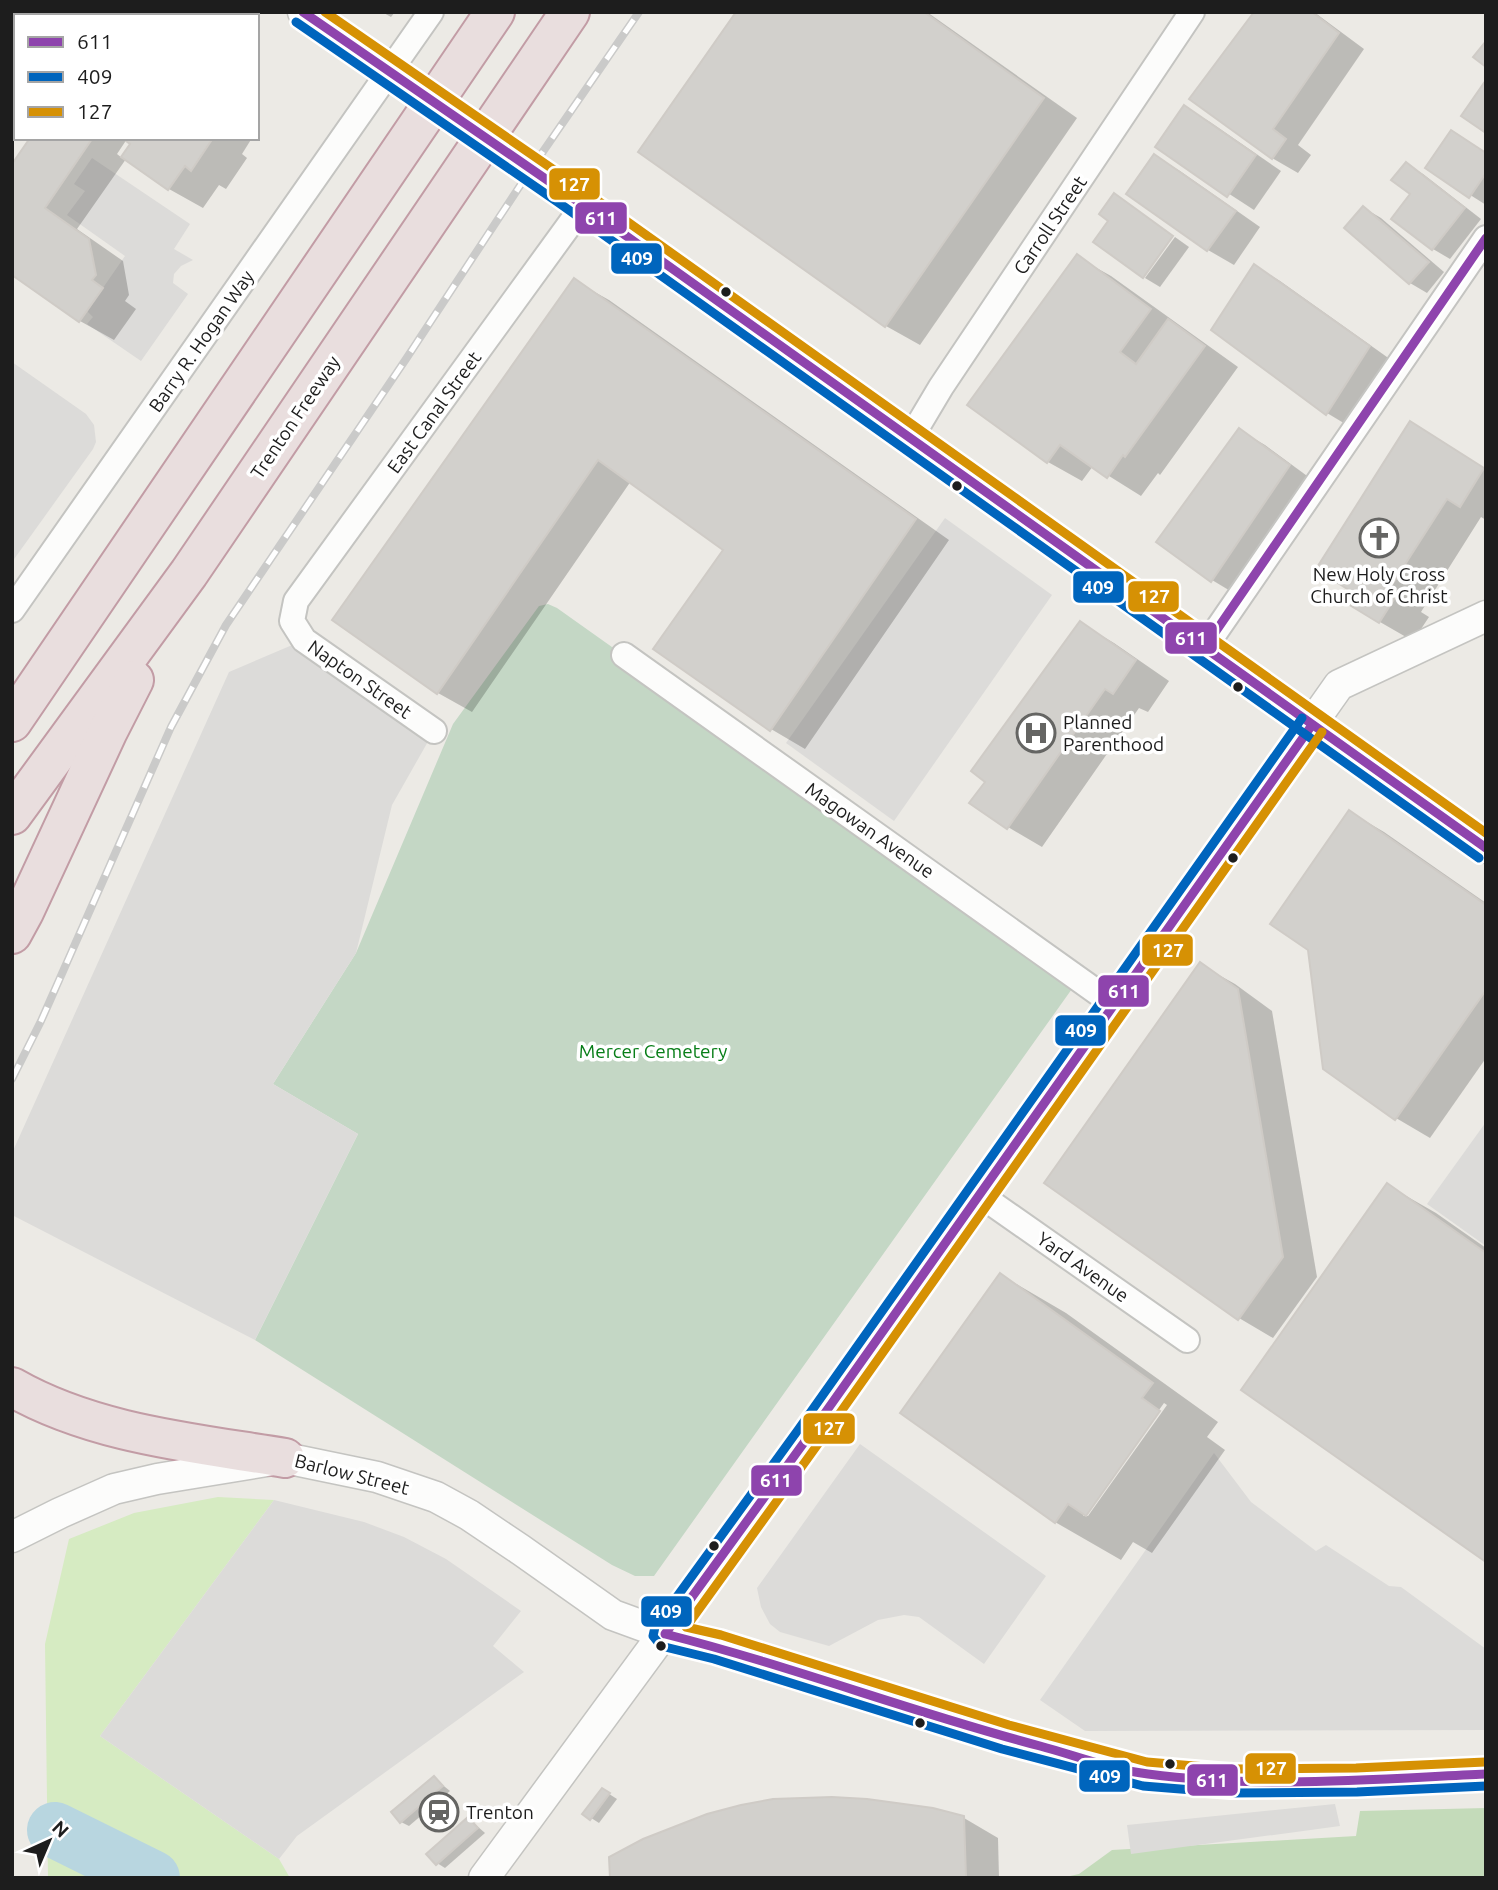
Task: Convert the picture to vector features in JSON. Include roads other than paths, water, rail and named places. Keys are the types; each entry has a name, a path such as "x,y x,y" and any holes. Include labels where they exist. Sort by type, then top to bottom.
{"highway":[{"path":"12,722 495,12"},
{"name":"Trenton Freeway","path":"12,815 189,573 570,12"},
{"path":"12,934 108,731 189,573"},
{"path":"12,1387 79,1417 150,1436 285,1458"}],"street":[{"path":"303,12 583,206 1486,848"},
{"name":"Barry R. Hogan Way","path":"12,610 399,78 431,12"},
{"name":"Carroll Street","path":"910,439 955,366 1192,12"},
{"name":"East Canal Street","path":"292,621 296,601 583,206"},
{"path":"1205,647 1486,238"},
{"path":"484,1878 808,1437 1339,685 1486,615"},
{"name":"Napton Street","path":"292,621 304,640 434,731"},
{"name":"Magowan Avenue","path":"624,655 1115,1005"},
{"name":"Yard Avenue","path":"980,1195 1187,1340"},
{"name":"Barlow Street","path":"12,1537 114,1489 157,1479 285,1458 377,1477 436,1497 511,1543 613,1615 995,1734 1146,1774 1230,1781 1356,1780 1486,1774"}],"waterway":[{"path":"55,1830 152,1878"}],"railway":[{"path":"12,1079 41,1021 171,727 226,625 639,12"}],"place":[{"name":"New Holy Cross Church of Christ","path":"1379,538"},
{"name":"Planned Parenthood","path":"1036,733"},
{"name":"Trenton","path":"439,1812"}],"park label":[{"name":"Mercer Cemetery","path":"653,1051"}]}
